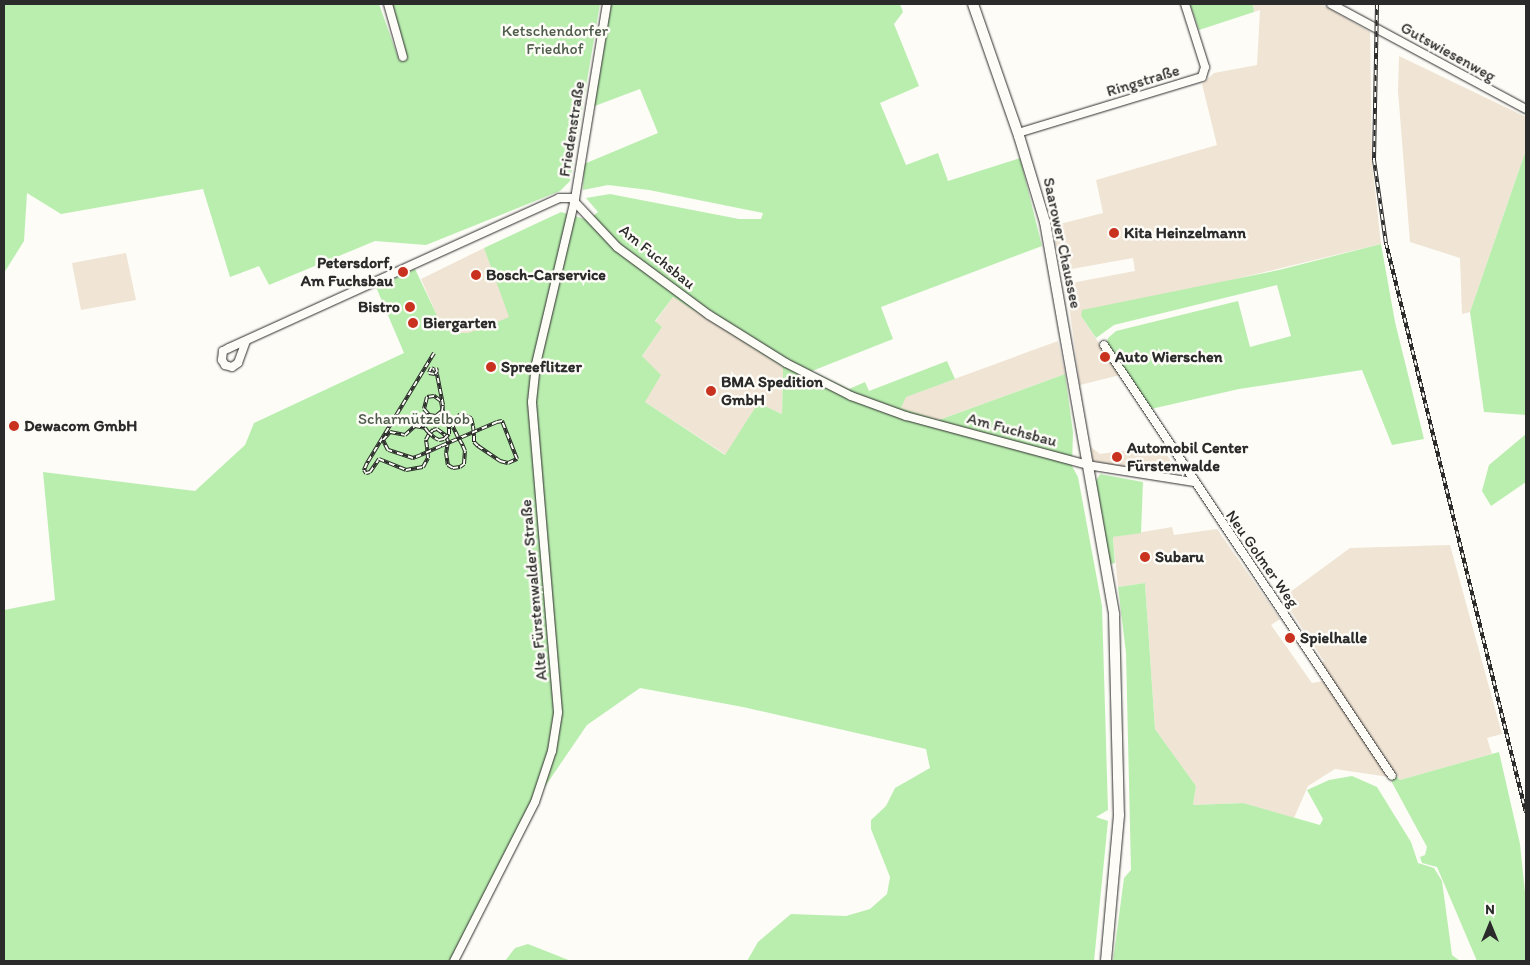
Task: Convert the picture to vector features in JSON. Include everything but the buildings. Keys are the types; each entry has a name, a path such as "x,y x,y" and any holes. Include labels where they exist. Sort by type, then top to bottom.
{"main road":[{"name":"Saarower Chaussee","path":"973,4 1018,133 1045,222 1088,465 1117,650 1120,815 1114,905 1106,961"}],"street":[{"path":"388,4 403,57"},
{"name":"Friedenstraße","path":"575,199 607,4"},
{"name":"Ringstraße","path":"1018,133 1202,77 1205,67 1185,4"},
{"name":"Gutswiesenweg","path":"1331,4 1526,108"},
{"path":"246,341 238,364 232,367 222,360 223,351 559,198 575,199"},
{"name":"Am Fuchsbau","path":"575,199 617,246 709,315 800,371 851,396 906,416 1088,465"},
{"name":"Alte Fürstenwalder Straße","path":"454,961 535,802 552,751 558,712 532,402 536,364 575,199"},
{"name":"Neu Golmer Weg","path":"1104,345 1193,482 1392,776"},
{"path":"1088,465 1193,482"}],"shaded area":[{"path":"1253,4 1321,4 1370,32 1372,162 1381,244 1081,316 1120,375 1080,385 1066,284 1135,271 1133,258 1066,270 1062,269 1052,226 1103,213 1096,180 1217,145 1202,84 1214,73 1257,65 1260,10 1254,12"},
{"path":"1399,56 1526,117 1526,150 1470,312 1462,314 1460,258 1410,242 1398,91"},
{"path":"484,248 522,350 467,384 421,279"},
{"path":"126,253 136,300 81,310 72,263"},
{"path":"673,297 783,367 782,414 758,403 726,455 645,402 646,362 642,356 662,327 655,322"},
{"path":"1058,341 1065,374 939,420 901,409 905,397"},
{"name":"Automobil Center Fürstenwalde","path":"1161,446 1176,469 1158,473 1093,461 1091,447 1100,454"},
{"path":"1172,527 1174,535 1217,529 1280,619 1271,625 1312,683 1323,681 1389,777 1335,769 1308,786 1294,818 1243,803 1193,805 1196,786 1155,729 1145,583 1118,587 1113,537"},
{"path":"1450,545 1502,734 1487,738 1492,754 1400,780 1321,663 1324,661 1282,598 1350,548"}],"green space":[{"name":"Ketschendorfer Friedhof","path":"4,4 379,4 399,60 402,43 391,4 600,4 570,181 560,191 426,245 375,241 269,285 259,266 230,277 203,189 61,214 27,193 24,241 4,273"},
{"name":"Scharmützelbob","path":"610,4 900,4 903,12 894,24 919,86 880,103 906,165 938,153 948,181 1020,158 1042,246 881,307 893,339 812,371 849,389 865,382 869,391 947,361 955,379 906,397 901,408 939,420 1065,374 1073,432 1072,466 1078,477 1102,606 1108,810 1096,817 1108,821 1094,961 747,961 758,942 791,914 846,916 870,909 887,894 890,877 871,829 871,820 886,806 895,788 930,768 926,749 743,707 640,688 587,725 531,807 452,961 4,961 4,610 55,600 43,472 195,491 245,445 254,423 404,353 376,287 415,269 441,324 459,333 468,333 480,329 486,324 485,321 495,323 509,317 484,248 561,212 588,220 598,212 586,198 610,194 739,219 761,219 763,213 649,190 608,185 583,190 584,164 658,133 640,89 592,107","holes":["673,297 783,367 782,414 758,403 725,455 645,402 661,375 642,356 662,327 655,321"]},
{"path":"1190,4 1253,4 1254,12 1199,30"},
{"path":"1526,150 1526,415 1484,412 1470,312"},
{"path":"1381,244 1395,322 1424,439 1392,445 1362,370 1239,389 1151,409 1107,343 1108,338 1116,331 1238,301 1250,347 1291,336 1277,285 1114,325 1096,338 1081,316 1082,310 1279,270"},
{"path":"1526,434 1526,482 1491,506 1482,491 1489,465"},
{"path":"1100,474 1143,482 1141,533 1113,537 1115,563 1110,564 1096,481"},
{"path":"1145,583 1155,729 1196,786 1193,805 1243,803 1320,825 1323,819 1307,790 1329,780 1352,776 1377,787 1411,842 1418,863 1434,868 1442,881 1452,955 1460,961 1113,961 1124,878 1131,870 1126,653 1118,587"},
{"path":"1499,752 1520,844 1526,902 1526,961 1477,961 1437,867 1422,863 1420,857 1425,855 1427,847 1389,777 1394,774 1400,780"},
{"path":"528,944 571,961 505,961 515,948"}],"railway":[{"path":"1377,4 1374,160 1386,243 1526,813"},
{"path":"434,353 367,463 364,470 366,473 370,472 379,459 406,470 423,467 428,458 427,447 426,440 429,434 433,430 437,429 444,434 447,438 448,442 446,453 448,465 453,468 460,467 464,464 465,451 462,444 458,437 453,427 460,414 471,418 473,426 474,436 474,442 478,446 500,461 508,463 517,459 502,421 497,422 441,446 421,455 413,458 388,450 383,440 390,432 405,435 415,426 425,428 428,432 435,438 439,440 444,439 449,434 449,427 444,417 442,407 441,401 434,396 427,397 424,409 429,415 436,416 442,411 443,405 437,375 435,370 431,368 429,373 435,374 437,371 436,368"}],"place":[{"name":"Kita Heinzelmann","path":"1114,233"},
{"name":"Petersdorf, Am Fuchsbau","path":"403,272"},
{"name":"Bosch-Carservice","path":"476,275"},
{"name":"Bistro","path":"410,307"},
{"name":"Biergarten","path":"413,323"},
{"name":"Auto Wierschen","path":"1105,357"},
{"name":"Spreeflitzer","path":"491,367"},
{"name":"BMA Spedition GmbH","path":"711,391"},
{"name":"Dewacom GmbH","path":"14,426"},
{"name":"Automobil Center Fürstenwalde","path":"1117,457"},
{"name":"Subaru","path":"1145,557"},
{"name":"Spielhalle","path":"1290,638"}]}
